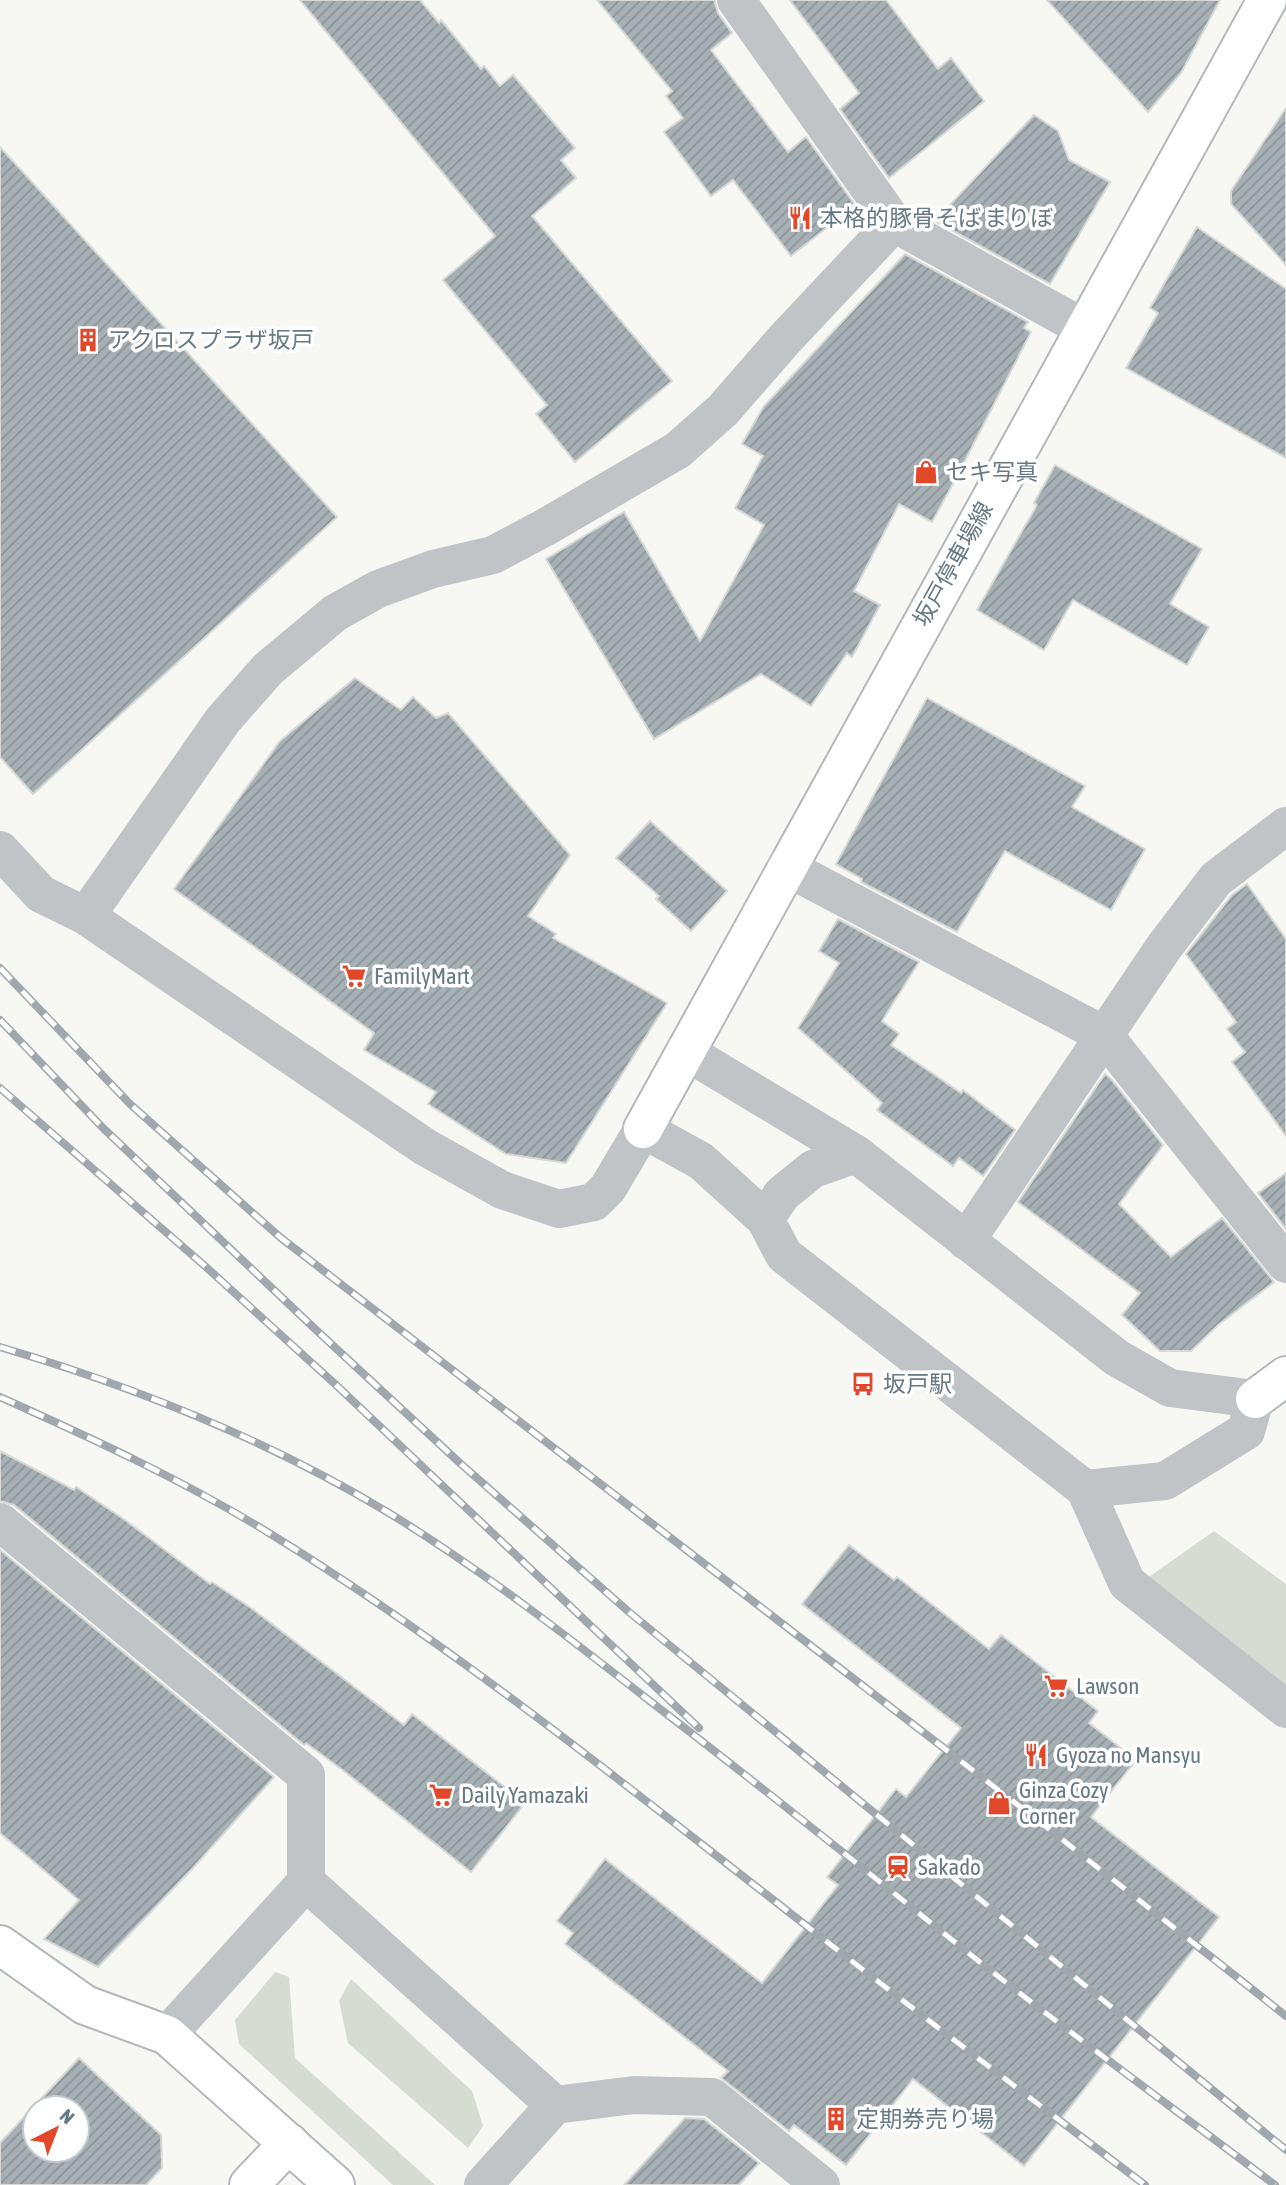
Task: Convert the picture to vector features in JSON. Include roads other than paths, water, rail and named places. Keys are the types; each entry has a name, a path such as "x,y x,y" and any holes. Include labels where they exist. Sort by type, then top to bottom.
{"main road":[{"name":"坂戸停車場線","path":"643,1129 1083,328 1267,0"},
{"path":"1255,1399 1286,1376"},
{"path":"0,1945 85,2006 167,2035 335,2185"},
{"path":"249,2185 289,2143"}],"street":[{"path":"736,0 894,223 1083,328"},
{"path":"86,916 223,720 268,670 335,613 378,589 433,569 494,555 678,450 723,410 784,340 894,223"},
{"path":"966,1241 1164,947 1216,878 1286,826"},
{"path":"0,850 41,894 86,916 425,1147 502,1190 559,1209 594,1202 608,1188 643,1129 701,1161 765,1219 784,1255 1085,1489 1127,1583 1286,1709"},
{"path":"786,867 1104,1035 1286,1264"},
{"path":"685,1051 856,1154 1117,1358 1170,1388 1255,1399 1246,1431 1164,1481 1085,1489"},
{"path":"765,1219 782,1194 813,1169 856,1154"},
{"path":"0,1521 306,1775 306,1882 167,2035"},
{"path":"306,1882 555,2105"},
{"path":"483,2185 555,2105 634,2095 712,2097 821,2185"}],"railway":[{"path":"0,968 130,1104 281,1238 1040,1822 1286,2016"},
{"path":"0,1020 103,1128 314,1328 461,1464 629,1612 1286,2150"},
{"path":"0,1088 206,1267 335,1384 699,1728"},
{"path":"0,1347 151,1398 249,1439 343,1487 423,1534 584,1650 1016,1990 1275,2185"},
{"path":"0,1397 203,1495 269,1533 398,1617 584,1753 1145,2185"}],"place":[{"name":"本格的豚骨そば まりぼ","path":"800,218"},
{"name":"アクロスプラザ坂戸","path":"88,340"},
{"name":"セキ写真","path":"926,472"},
{"name":"FamilyMart","path":"354,976"},
{"name":"坂戸駅","path":"863,1384"},
{"name":"Lawson","path":"1056,1686"},
{"name":"Gyoza no Mansyu","path":"1036,1755"},
{"name":"Daily Yamazaki","path":"441,1795"},
{"name":"Ginza Cozy Corner","path":"999,1803"},
{"name":"Sakado","path":"898,1867"},
{"name":"定期券売り場","path":"836,2119"}]}
